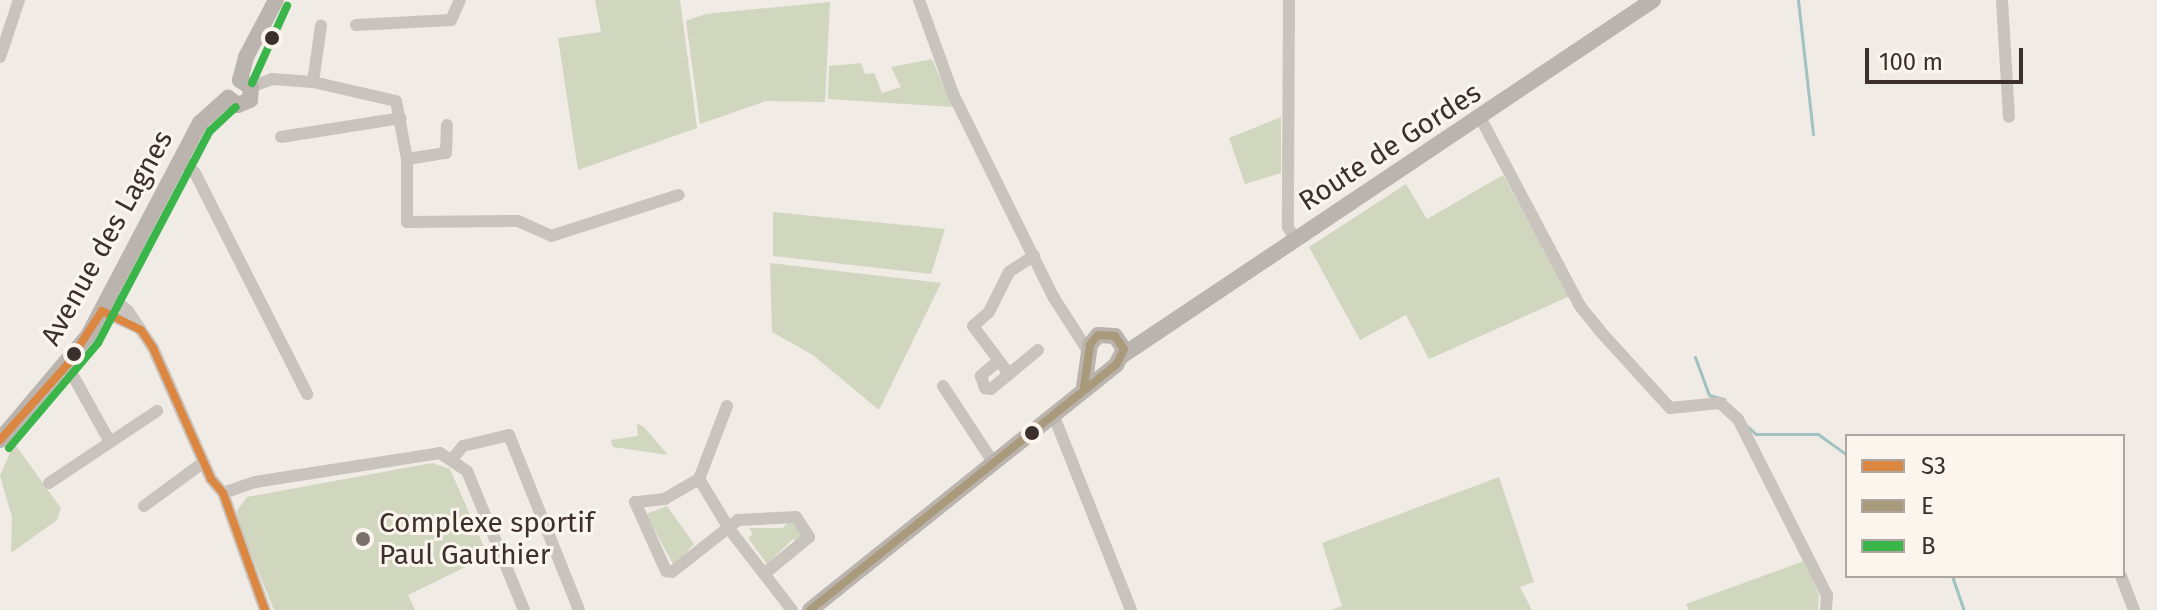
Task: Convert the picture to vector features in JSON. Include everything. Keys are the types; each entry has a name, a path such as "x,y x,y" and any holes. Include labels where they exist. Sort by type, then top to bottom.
{"street":[{"path":"0,57 19,0"},
{"path":"276,0 246,57 246,84 272,79 313,82 384,95 396,101 407,159 407,222 518,221 551,236 679,195"},
{"path":"356,25 451,20 460,0"},
{"path":"810,610 1109,368 1089,355 1034,256 953,94 919,0"},
{"path":"1289,0 1288,227 1295,240"},
{"name":"Route de Gordes","path":"1109,368 1123,355 1481,119 1653,0"},
{"path":"2002,0 2009,117"},
{"path":"313,82 321,26"},
{"name":"Avenue des Lagnes","path":"0,440 67,365 106,303 206,114 228,98 229,85 246,84"},
{"path":"281,137 401,118"},
{"path":"1481,119 1580,306 1600,331 1670,408 1720,403 1738,419 1827,595 1826,610"},
{"path":"407,159 446,153 447,125"},
{"path":"181,159 195,173 307,394"},
{"path":"1009,374 973,326 989,312 1009,272 1034,256"},
{"path":"106,303 141,330 204,462 223,493 265,610"},
{"path":"1073,325 1106,336 1155,336"},
{"path":"1106,336 1123,355"},
{"path":"1084,387 1089,355 1106,336"},
{"path":"998,361 981,376 985,388 1009,374 1038,350"},
{"path":"67,365 110,442"},
{"path":"943,386 993,462"},
{"path":"727,406 699,479 665,499 635,502 666,571 672,572 730,530 738,520 796,517 809,537 764,574"},
{"path":"49,483 157,411"},
{"path":"1053,414 1131,610"},
{"path":"453,458 463,446 509,435 579,610"},
{"path":"223,493 255,482 428,453 453,458 467,471 524,610"},
{"path":"144,506 204,462"},
{"path":"699,479 730,530 792,610"},
{"path":"2122,578 2134,610"}],"green space":[{"path":"595,0 680,0 697,128 578,170 558,38 601,32"},
{"path":"830,2 825,102 766,101 700,124 686,21 705,14"},
{"path":"932,59 953,107 828,99 829,66 861,63 865,74 874,73 882,93 901,87 891,67"},
{"path":"1281,117 1281,173 1245,184 1229,138"},
{"path":"1503,175 1570,296 1429,359 1406,315 1360,340 1309,247 1406,184 1427,219"},
{"path":"773,212 945,229 931,274 773,256"},
{"path":"770,263 941,283 879,410 813,355 772,332"},
{"path":"637,424 643,426 668,455 613,447 611,440 638,436"},
{"path":"14,443 61,508 57,520 11,553 12,517 0,476"},
{"name":"Complexe sportif Paul Gauthier","path":"432,463 450,469 488,556 408,595 415,610 274,610 238,522 237,511 247,497"},
{"path":"1499,477 1534,582 1520,587 1532,610 1331,610 1342,606 1322,543"},
{"path":"667,506 694,544 674,566 646,514"},
{"path":"790,520 803,537 797,542 793,539 767,564 748,538 753,534 749,528 783,528"},
{"path":"1804,561 1819,595 1818,610 1689,610 1686,604"}],"waterway":[{"path":"1798,0 1813,134"},
{"path":"1695,357 1709,395 1724,399"},
{"path":"1747,426 1756,434 1818,434 1845,454"},
{"path":"1953,578 1964,610"}],"transit line":[{"name":"B","path":"252,83 287,6"},
{"name":"B","path":"9,448 98,343 210,131 236,107"},
{"name":"S3","path":"102,311 141,330 153,348 211,479 223,493 265,610"},
{"name":"S3","path":"0,440 67,365 102,311"},
{"name":"E","path":"810,610 1116,365 1124,349 1115,336 1098,335 1090,345 1084,387"}],"place":[{"name":"Complexe sportif Paul Gauthier","path":"363,539"}]}
